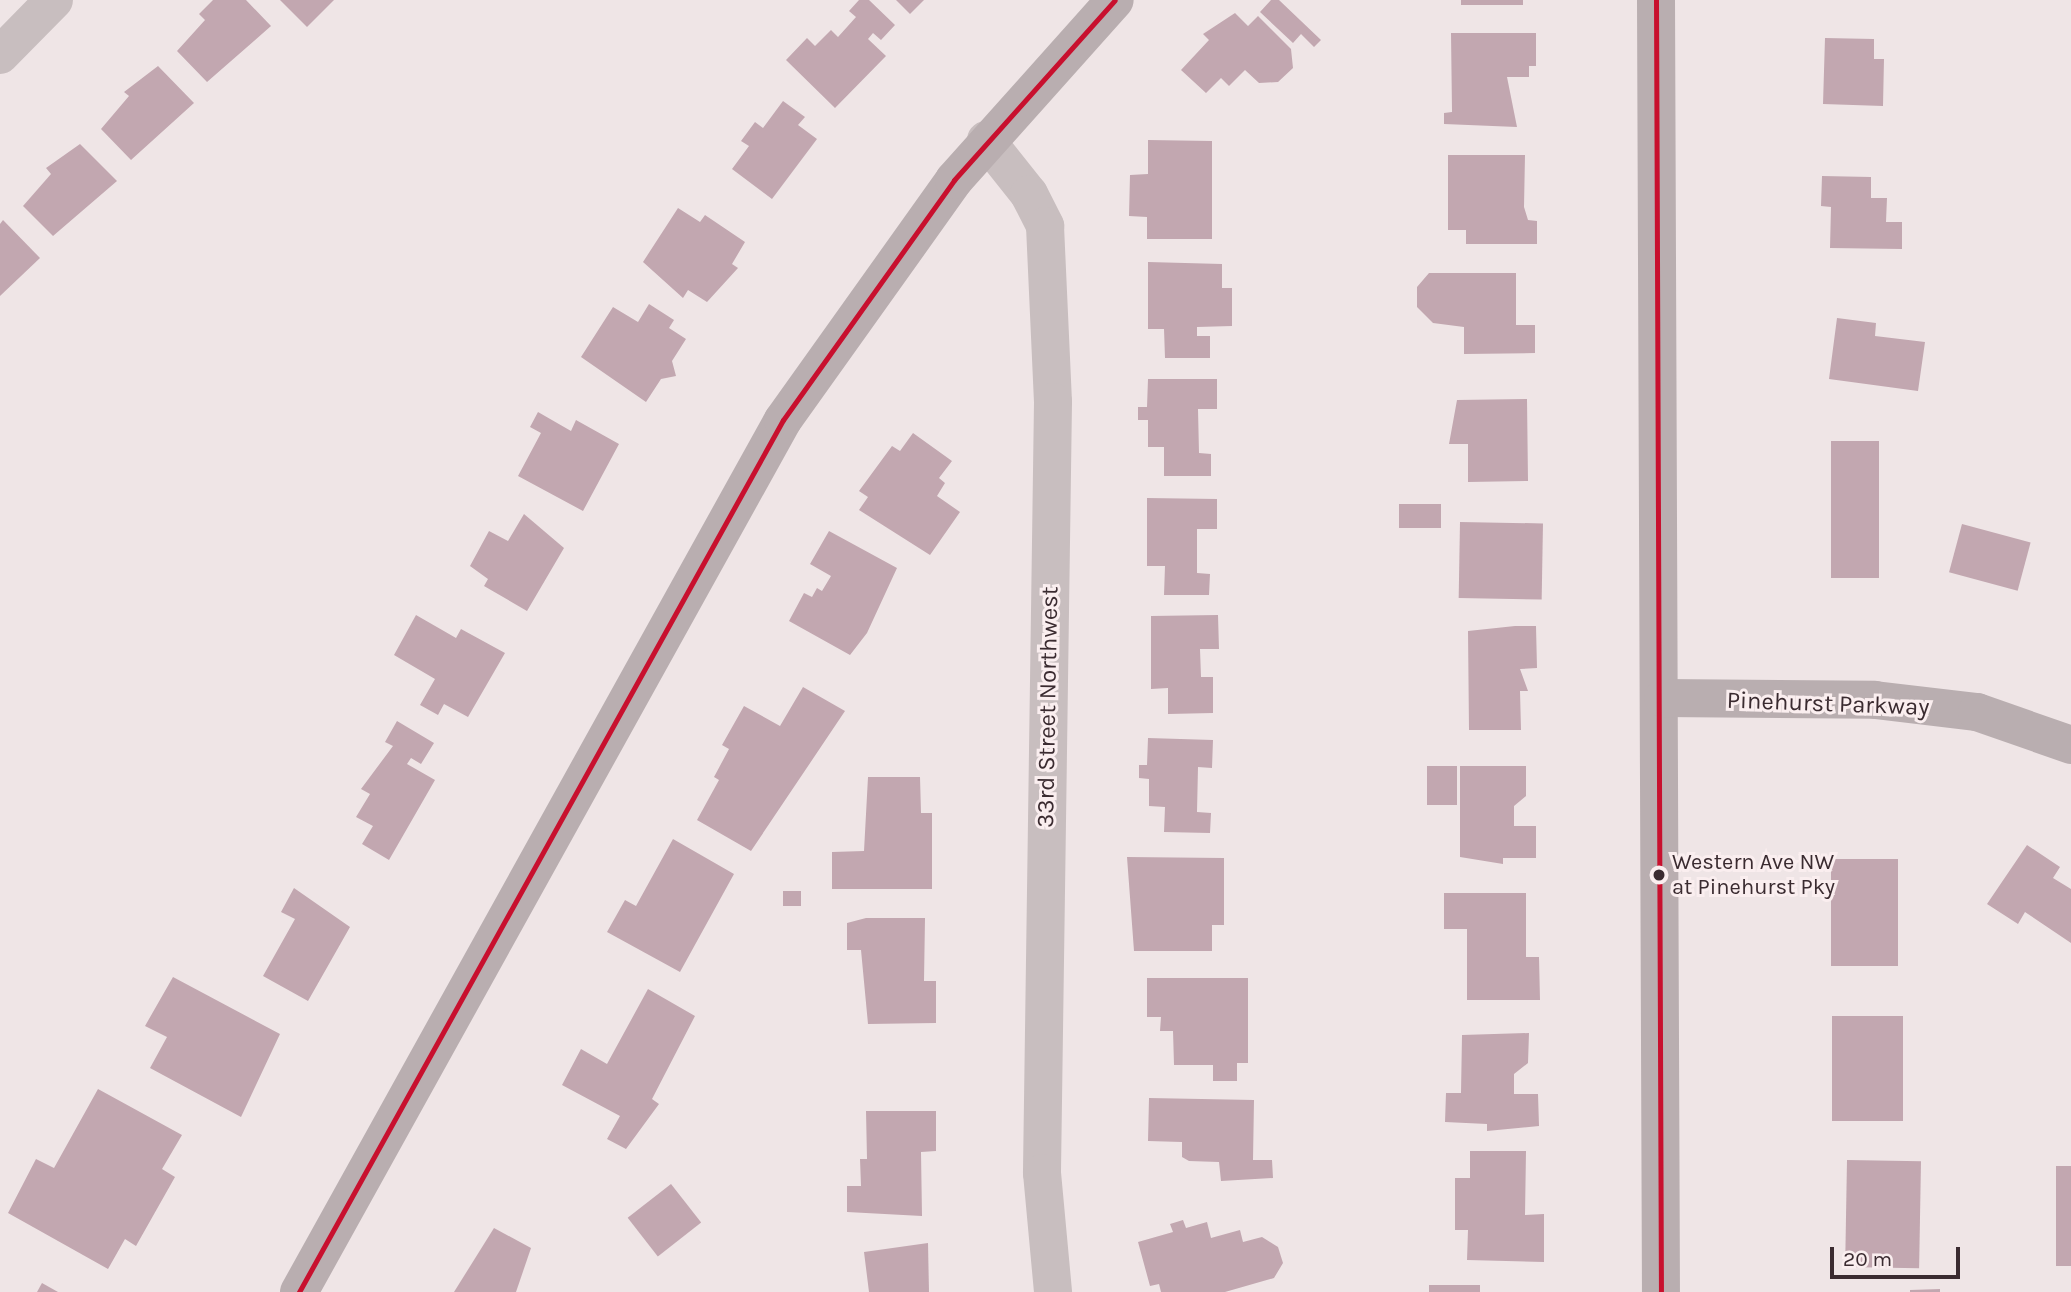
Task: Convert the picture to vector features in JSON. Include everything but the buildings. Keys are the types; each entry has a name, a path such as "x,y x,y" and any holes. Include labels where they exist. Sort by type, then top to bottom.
{"street":[{"path":"0,55 54,0"},
{"path":"299,1292 783,420 879,278 986,140 1115,0"},
{"path":"1656,0 1663,698 1661,1292"},
{"name":"33rd Street Northwest","path":"986,140 1022,183 1045,226 1053,402 1042,1173 1053,1292"},
{"name":"Pinehurst Parkway","path":"1663,698 1875,700 1977,712 2071,744"}],"transit line":[{"path":"299,1292 783,420 954,180 1115,0"},
{"path":"1656,0 1661,1292"}],"place":[{"name":"Western Ave NW at Pinehurst Pky","path":"1659,875"}]}
